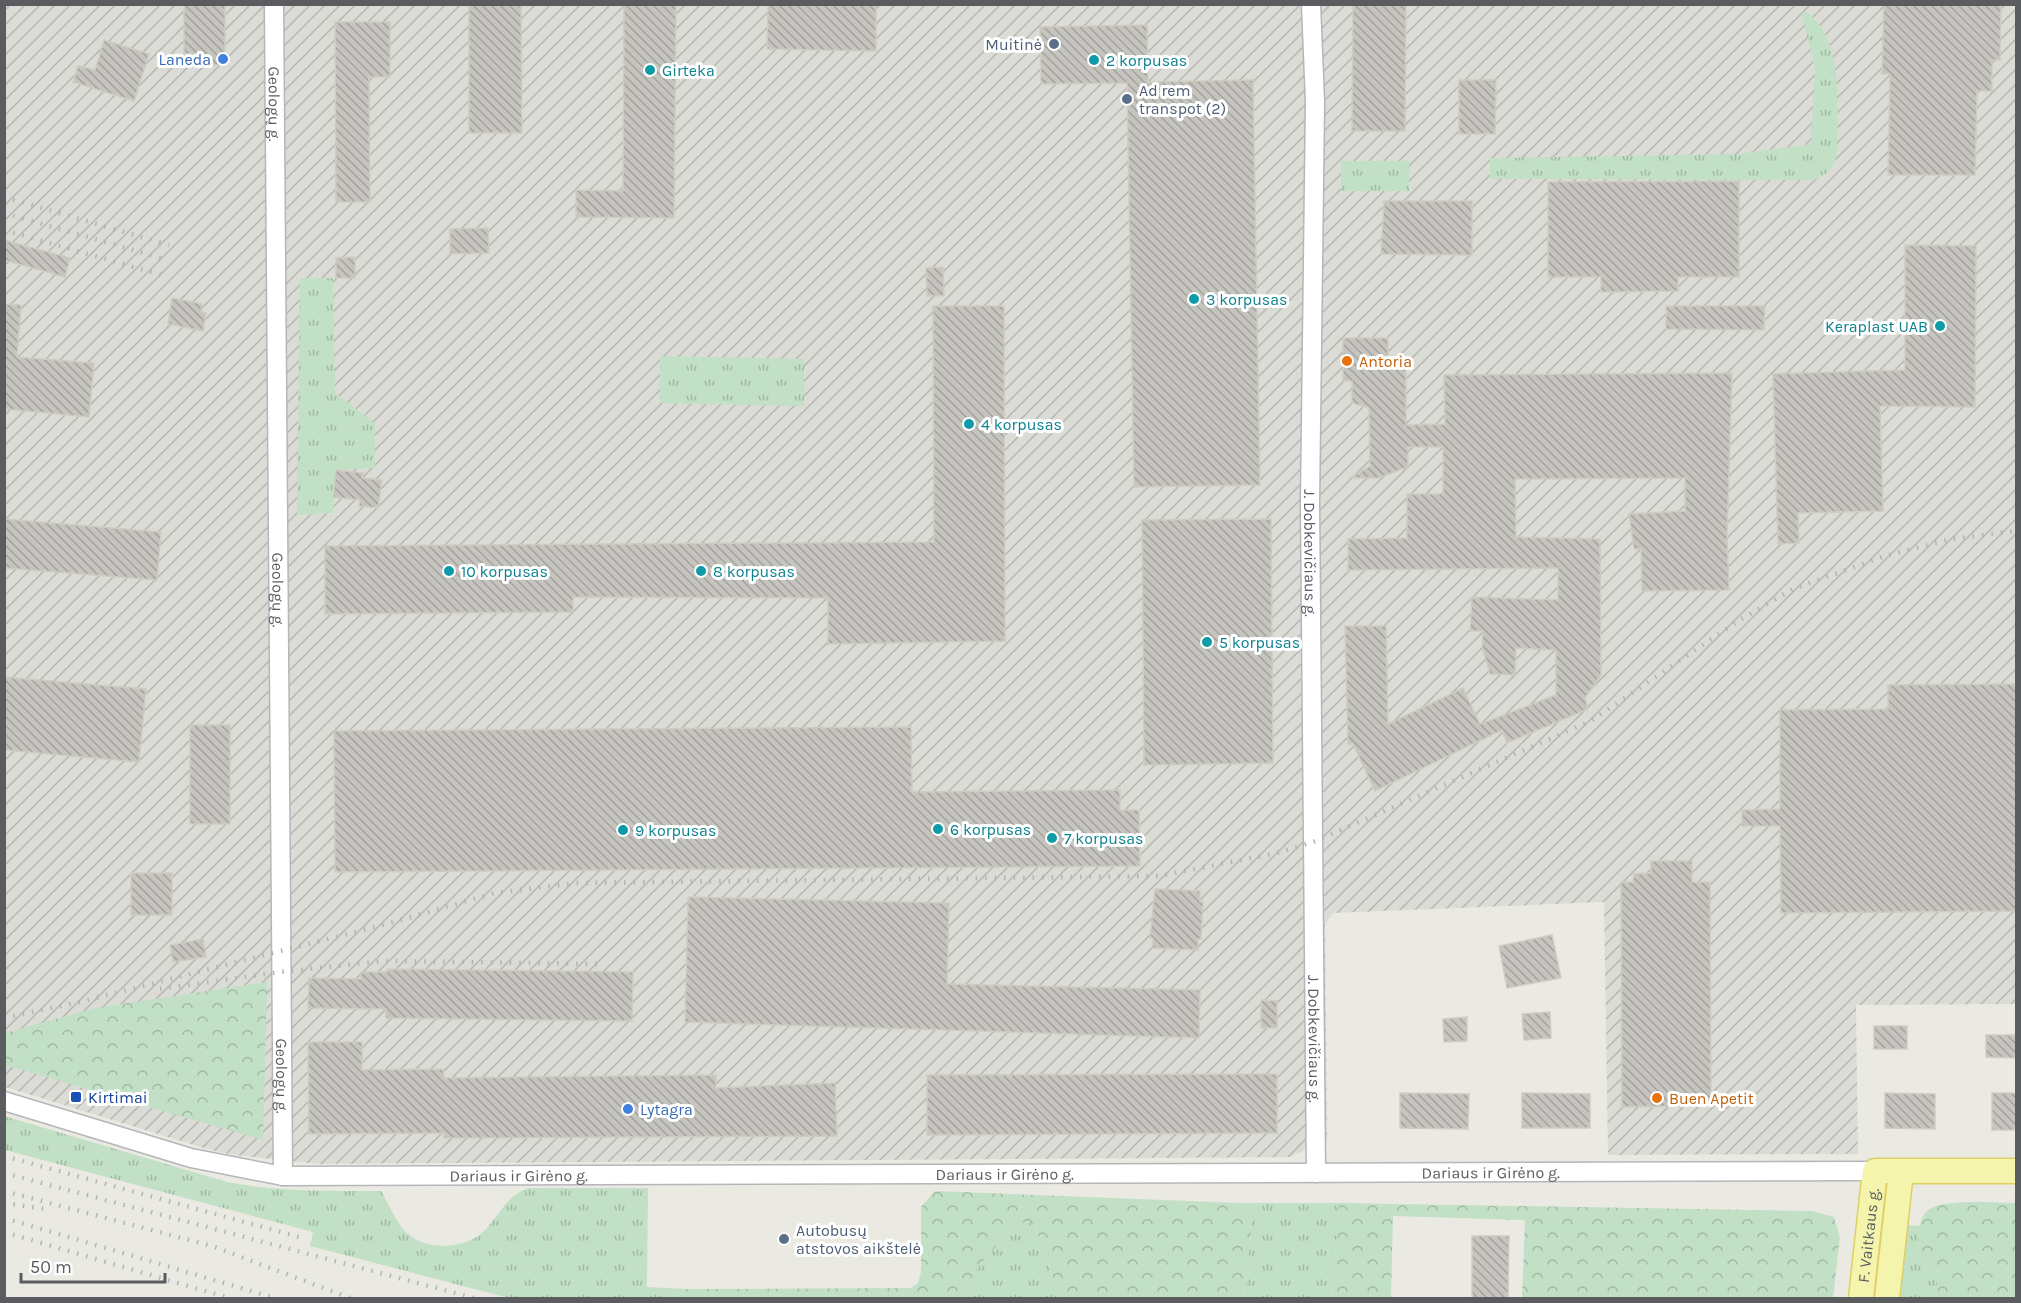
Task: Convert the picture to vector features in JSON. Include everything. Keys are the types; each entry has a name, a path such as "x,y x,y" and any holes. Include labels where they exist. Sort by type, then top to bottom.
{"main road":[{"name":"Dariaus ir Girėno g.","path":"1875,1171 2016,1171"},
{"name":"F. Vaitkaus g.","path":"1861,1299 1875,1171"},
{"name":"F. Vaitkaus g.","path":"1887,1299 1901,1172"}],"street":[{"name":"Geologų g.","path":"274,4 283,1176"},
{"name":"J. Dobkevičiaus g.","path":"1311,4 1315,112 1310,600 1317,1173"},
{"name":"Dariaus ir Girėno g.","path":"4,1101 191,1158 283,1176 1875,1171"}],"shaded area":[{"path":"4,5 2016,5 2016,1004 1856,1005 1858,1154 1608,1155 1604,902 1333,913 1325,924 1327,1140 1290,1157 318,1164 234,1155 207,1149 5,1087"}],"green space":[{"path":"1802,13 1809,13 1821,27 1829,42 1836,79 1836,159 1827,173 1814,180 1490,179 1490,158 1739,154 1811,144 1815,70"},
{"path":"1341,161 1409,161 1409,191 1341,191"},
{"path":"300,278 333,278 335,393 375,423 375,468 336,470 333,513 297,515"},
{"path":"660,356 804,359 804,406 660,403"},
{"path":"267,982 263,1140 5,1065 5,1033 95,1008"},
{"path":"4,1116 227,1182 284,1189 381,1191 402,1228 410,1236 432,1245 456,1245 467,1242 486,1229 515,1195 529,1188 648,1188 647,1287 687,1289 673,1293 671,1298 509,1298 310,1246 313,1232 5,1150"},
{"path":"935,1191 1240,1203 1249,1212 1252,1223 1244,1298 1060,1298 1035,1226 1027,1221 1013,1227 974,1272 966,1298 671,1298 673,1293 687,1289 911,1288 918,1283 921,1272 921,1207"},
{"path":"1240,1203 1340,1203 1331,1298 1244,1298 1252,1223 1249,1212"},
{"path":"1340,1203 1812,1211 1834,1217 1840,1237 1833,1298 1522,1298 1525,1220 1393,1216 1391,1298 1331,1298"},
{"path":"2016,1203 2016,1298 1937,1298 1938,1271 1918,1252 1919,1230 1927,1211 1944,1204"},
{"path":"1027,1221 1035,1226 1060,1298 966,1298 974,1272 1013,1227"},
{"path":"1879,1222 1885,1223 1877,1298 1870,1298"},
{"path":"1907,1225 1920,1226 1918,1252 1938,1271 1937,1298 1899,1298"}],"building":[{"path":"184,4 225,4 225,65 197,65 197,54 184,54"},
{"path":"469,4 521,4 522,133 469,133"},
{"name":"Girteka","path":"624,4 676,4 674,218 576,217 576,190 623,191"},
{"path":"768,4 876,4 876,51 767,49"},
{"path":"1353,4 1406,4 1405,131 1352,131"},
{"path":"1884,4 2001,4 2000,60 1992,60 1992,91 1977,91 1975,175 1888,175 1890,74 1882,74"},
{"path":"335,22 390,22 390,77 369,77 370,202 336,202"},
{"name":"3 korpusas","path":"1147,25 1148,82 1253,80 1260,485 1134,487 1127,83 1041,84 1040,27"},
{"path":"104,40 149,54 134,101 73,82 78,66 95,70"},
{"path":"1459,80 1496,80 1495,134 1459,134"},
{"path":"1739,181 1739,277 1678,277 1678,291 1601,292 1601,277 1548,277 1548,182"},
{"path":"1384,201 1472,201 1472,255 1381,254"},
{"path":"488,228 489,253 450,254 450,229"},
{"path":"4,240 70,258 65,277 4,260"},
{"path":"1905,245 1976,246 1975,407 1880,406 1883,511 1798,513 1799,543 1778,544 1773,374 1905,370"},
{"path":"355,257 355,278 336,278 336,258"},
{"path":"943,267 944,296 927,296 926,268"},
{"path":"172,298 202,304 201,312 206,313 203,331 168,324"},
{"path":"4,304 21,305 17,357 94,363 89,417 4,409"},
{"path":"933,306 1004,306 1005,641 828,644 828,598 573,597 573,612 325,614 325,546 934,542"},
{"path":"1666,306 1765,306 1764,330 1666,329"},
{"path":"1343,338 1388,338 1388,369 1406,368 1406,425 1445,424 1444,375 1732,373 1727,538 1729,590 1642,591 1641,549 1634,549 1629,514 1685,511 1685,478 1515,479 1516,537 1600,539 1601,675 1585,698 1588,709 1507,743 1502,730 1375,791 1353,744 1348,744 1345,626 1386,626 1388,724 1463,688 1480,724 1556,695 1556,650 1516,648 1515,675 1490,674 1482,647 1483,631 1470,631 1472,597 1558,600 1558,568 1348,570 1348,539 1407,538 1407,494 1443,494 1443,447 1408,447 1408,467 1378,478 1350,478 1370,466 1369,408 1352,403 1352,381 1343,381"},
{"path":"336,470 363,473 362,478 382,480 378,508 359,506 360,500 333,497"},
{"path":"4,519 161,532 157,580 4,568"},
{"name":"5 korpusas","path":"1271,519 1273,763 1144,765 1142,520"},
{"path":"4,677 146,689 139,762 4,750"},
{"path":"2016,684 2016,911 1781,913 1780,826 1742,826 1742,810 1780,809 1780,710 1888,709 1888,685"},
{"path":"190,725 230,725 230,824 190,824"},
{"name":"9 korpusas","path":"911,727 912,792 1120,790 1120,810 1139,810 1140,866 335,872 334,731"},
{"path":"1651,861 1692,861 1692,882 1710,882 1711,1106 1622,1107 1621,882 1633,882 1634,874 1651,873"},
{"path":"131,873 172,873 172,915 131,915"},
{"path":"1155,889 1200,891 1200,902 1203,902 1201,939 1198,939 1198,950 1152,948 1153,938 1150,938"},
{"path":"688,897 949,903 947,984 1200,990 1199,1038 685,1022"},
{"path":"1552,935 1561,978 1507,988 1499,946"},
{"path":"203,939 206,957 173,962 170,945"},
{"path":"387,969 633,972 632,1021 386,1018 386,1009 308,1008 309,978 361,979 361,972 387,972"},
{"path":"1261,1000 1277,1001 1277,1028 1261,1028"},
{"path":"1550,1012 1551,1038 1524,1040 1522,1014"},
{"path":"1467,1017 1467,1041 1444,1042 1443,1019"},
{"path":"1874,1026 1907,1026 1907,1049 1874,1049"},
{"path":"1986,1035 2016,1035 2016,1058 1986,1057"},
{"path":"308,1042 362,1042 362,1070 443,1069 444,1078 716,1075 716,1088 835,1083 837,1136 444,1138 444,1133 309,1134"},
{"path":"1277,1074 1277,1133 927,1135 927,1075"},
{"path":"1400,1093 1469,1094 1468,1129 1400,1128"},
{"path":"1522,1093 1590,1094 1590,1128 1522,1128"},
{"path":"1885,1093 1935,1094 1935,1129 1885,1128"},
{"path":"1992,1093 2016,1093 2016,1130 1992,1130"},
{"path":"1472,1236 1509,1236 1508,1299 1472,1299"}],"railway":[{"path":"4,197 169,245"},
{"path":"4,213 164,259"},
{"path":"4,230 161,275"},
{"path":"4,1018 80,1002 379,926 495,893 576,883 1159,876 1277,853 1313,842 1591,721 1738,621 1793,589 1885,556 1952,539 2016,531"},
{"path":"160,989 280,972 384,961 602,964"},
{"path":"4,1156 299,1237"},
{"path":"4,1173 474,1298"},
{"path":"4,1191 212,1246 350,1298"},
{"path":"4,1203 46,1209"},
{"path":"4,1218 275,1298"},
{"path":"4,1232 229,1298"}],"place":[{"name":"Muitinė","path":"1054,44"},
{"name":"Laneda","path":"223,59"},
{"name":"2 korpusas","path":"1094,60"},
{"name":"Girteka","path":"650,70"},
{"name":"Ad rem transpot (2)","path":"1127,99"},
{"name":"3 korpusas","path":"1194,299"},
{"name":"Keraplast UAB","path":"1940,326"},
{"name":"Antoria","path":"1347,361"},
{"name":"4 korpusas","path":"969,424"},
{"name":"10 korpusas","path":"449,571"},
{"name":"8 korpusas","path":"701,571"},
{"name":"5 korpusas","path":"1207,642"},
{"name":"6 korpusas","path":"938,829"},
{"name":"9 korpusas","path":"623,830"},
{"name":"7 korpusas","path":"1052,838"},
{"name":"Kirtimai","path":"76,1097"},
{"name":"Buen Apetit","path":"1657,1098"},
{"name":"Lytagra","path":"628,1109"},
{"name":"Autobusų atstovos aikštelė","path":"784,1239"}]}
